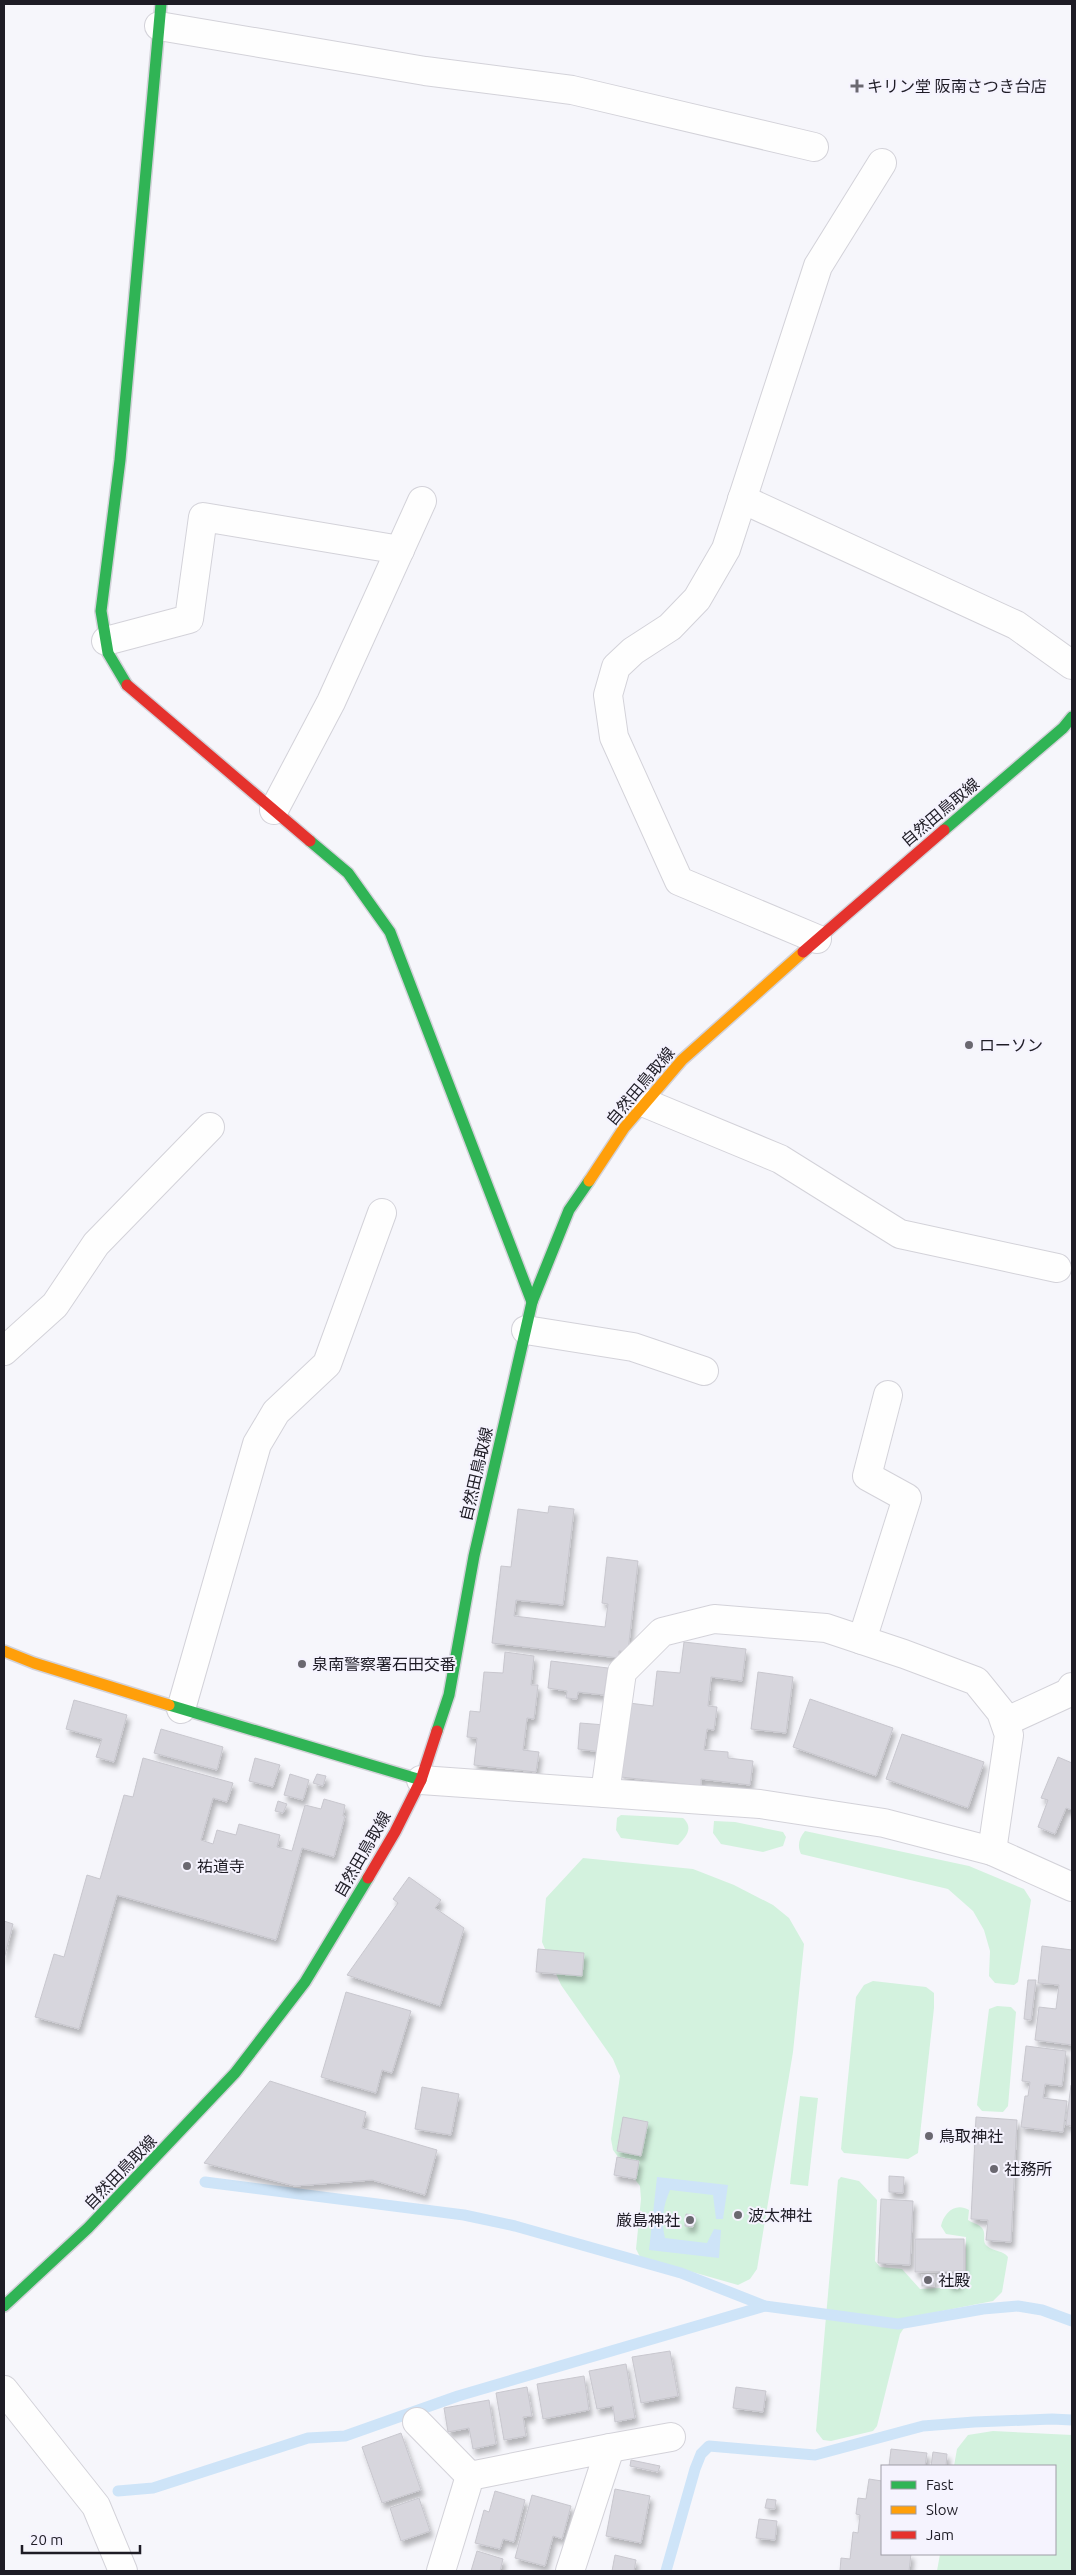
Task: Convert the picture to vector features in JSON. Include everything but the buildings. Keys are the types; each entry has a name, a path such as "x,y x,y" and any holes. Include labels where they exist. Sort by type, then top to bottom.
{"main road":[{"path":"160,15 120,460 100,611 108,654 127,685 348,873 390,932 532,1302"},
{"name":"自然田鳥取線","path":"4,2306 88,2228 235,2072 305,1982 395,1832 421,1780 449,1695 474,1556 532,1302 569,1210 624,1128 682,1060 817,938 1069,726"},
{"path":"4,1651 34,1663 182,1709 421,1780"}],"street":[{"path":"160,15 424,71 572,90 814,147"},
{"path":"817,938 679,881 614,737 608,695 616,667 633,650 670,627 697,599 726,549 818,266 882,163"},
{"path":"742,499 1016,625 1072,665"},
{"path":"274,810 331,702 422,501"},
{"path":"106,641 189,619 203,517 400,550"},
{"path":"645,1103 780,1159 900,1234 1057,1268"},
{"path":"4,1351 55,1305 96,1244 210,1127"},
{"path":"182,1709 257,1444 276,1412 328,1364 382,1213"},
{"path":"526,1330 632,1347 704,1371"},
{"path":"862,1640 907,1498 867,1476 888,1396"},
{"path":"605,1793 622,1672 662,1632 714,1619 826,1628 976,1681 1001,1712 1009,1734 992,1850"},
{"path":"1005,1722 1068,1693 1072,1687"},
{"path":"421,1780 760,1804 884,1823 992,1850 1072,1887"},
{"path":"4,2390 96,2506 123,2571"},
{"path":"417,2422 470,2476"},
{"path":"470,2476 670,2436"},
{"path":"570,2571 610,2448"},
{"path":"441,2571 470,2476"}],"green space":[{"path":"621,1815 683,1818 688,1825 688,1832 678,1845 621,1838 616,1830 617,1818"},
{"path":"714,1821 735,1822 783,1832 786,1837 783,1846 763,1852 721,1844 713,1833"},
{"path":"805,1831 969,1866 1024,1889 1031,1900 1018,1982 1014,1985 995,1983 989,1976 990,1951 984,1930 973,1911 948,1889 801,1854 799,1842"},
{"path":"583,1858 693,1869 734,1885 773,1905 789,1918 804,1944 793,2052 757,2269 750,2279 738,2285 640,2257 636,2249 641,2199 640,2186 613,2150 611,2139 620,2076 613,2059 561,1985 542,1942 546,1898"},
{"path":"873,1981 926,1987 934,1993 918,2153 908,2159 844,2153 841,2149 856,1997 864,1985"},
{"path":"997,2006 1011,2007 1016,2012 1008,2106 1003,2112 982,2111 977,2105 989,2009"},
{"path":"800,2096 818,2098 808,2186 790,2184"},
{"path":"841,2177 859,2181 877,2200 875,2261 880,2267 902,2269 920,2289 962,2287 966,2282 966,2237 946,2234 941,2226 947,2213 955,2208 959,2207 969,2210 968,2220 982,2228 985,2244 1004,2253 1008,2257 1002,2292 993,2301 911,2317 900,2334 877,2426 873,2431 831,2441 823,2440 816,2431 838,2180"},
{"path":"993,2431 1072,2435 1072,2571 937,2571 940,2555 1056,2555 1056,2465 954,2465 957,2449 968,2435"}],"water":[{"path":"657,2177 728,2185 723,2219 716,2219 713,2195 670,2190 663,2214 665,2238 707,2243 714,2229 721,2230 719,2258 649,2250"}],"waterway":[{"path":"205,2182 464,2215 515,2226 681,2273 765,2306 898,2324 983,2309 1018,2306 1042,2310 1072,2321"},
{"path":"118,2491 153,2488 308,2438 345,2436 458,2396 765,2306"},
{"path":"666,2571 695,2469 701,2454 709,2446 815,2455 923,2426 974,2422 1072,2420"}],"traffic: fast":[{"path":"127,685 108,653 101,611 120,460 161,4"},
{"path":"944,830 1063,728 1072,717"},
{"path":"310,841 348,873 390,932 532,1302"},
{"path":"437,1731 449,1695 474,1556 532,1302 569,1210 589,1181"},
{"path":"169,1705 421,1780"},
{"path":"4,2306 88,2228 235,2073 305,1982 368,1878"}],"traffic: slow":[{"path":"589,1181 624,1128 682,1060 803,952"},
{"path":"4,1651 34,1663 169,1705"}],"traffic: jam":[{"path":"127,685 310,841"},
{"path":"803,952 944,830"},
{"path":"368,1878 395,1832 421,1780 437,1731"}],"place":[{"name":"キリン堂 阪南さつき台店","path":"857,86"},
{"name":"ローソン","path":"969,1045"},
{"name":"泉南警察署石田交番","path":"302,1664"},
{"name":"祐道寺","path":"187,1866"},
{"name":"鳥取神社","path":"929,2136"},
{"name":"社務所","path":"994,2169"},
{"name":"波太神社","path":"738,2215"},
{"name":"厳島神社","path":"690,2220"},
{"name":"社殿","path":"928,2280"}]}
